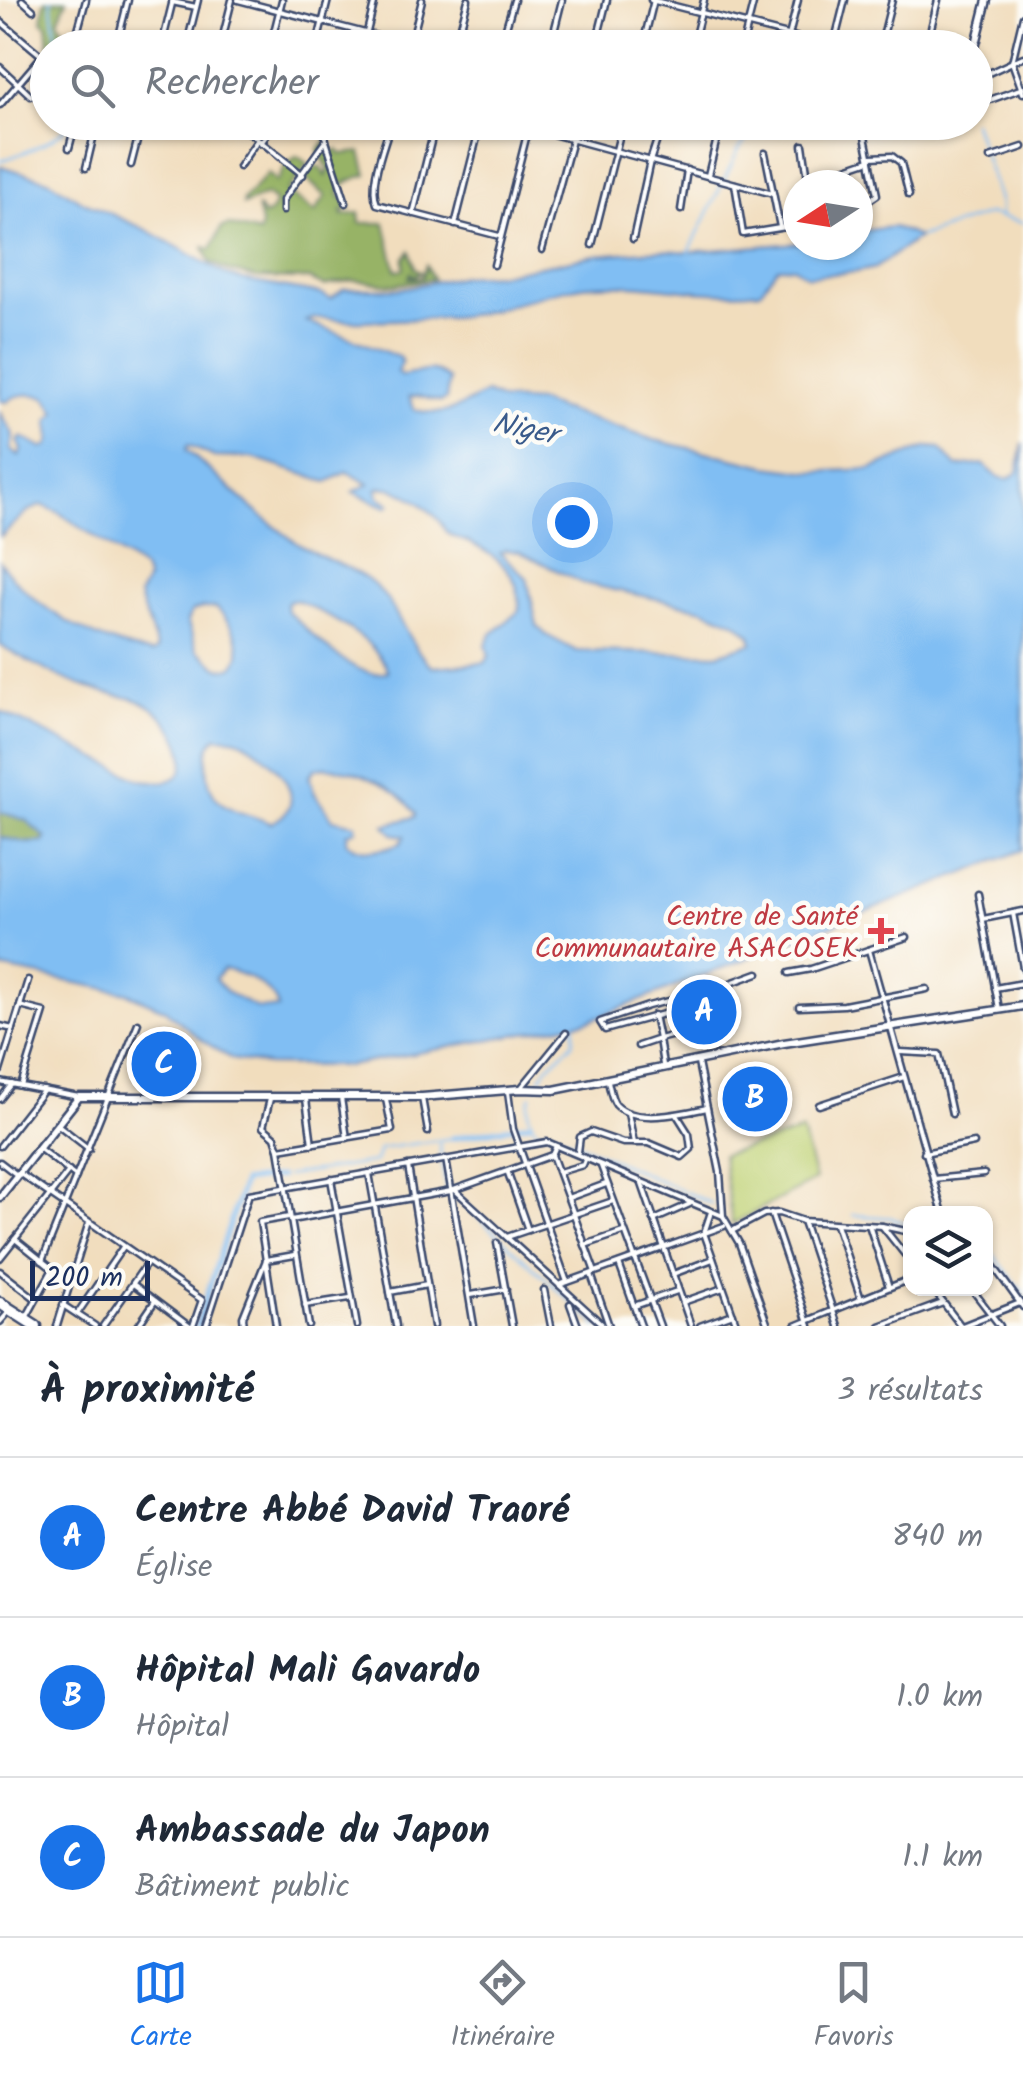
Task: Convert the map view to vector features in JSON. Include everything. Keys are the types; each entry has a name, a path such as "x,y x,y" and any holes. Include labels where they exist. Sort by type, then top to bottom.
{"highway":[{"path":"2,1312 36,1326"}],"street":[{"path":"22,0 33,10"},
{"path":"78,30 86,0"},
{"path":"120,30 128,0"},
{"path":"190,30 198,0"},
{"path":"226,30 235,0 355,30"},
{"path":"274,30 282,0"},
{"path":"320,30 328,0"},
{"path":"368,30 375,0"},
{"path":"414,30 422,0"},
{"path":"460,30 468,0"},
{"path":"505,30 514,0"},
{"path":"554,30 562,0"},
{"path":"600,30 607,0"},
{"path":"646,30 653,0 770,30"},
{"path":"697,30 704,0"},
{"path":"746,30 754,0"},
{"path":"790,30 798,0"},
{"path":"839,30 845,0"},
{"path":"884,30 892,0"},
{"path":"930,30 938,0"},
{"path":"980,30 987,0"},
{"path":"165,30 172,1 196,7"},
{"path":"993,100 1022,90 1012,62 1023,16"},
{"path":"0,20 30,48"},
{"path":"993,71 1023,56"},
{"path":"0,67 30,95"},
{"path":"0,105 30,70"},
{"path":"70,148 72,140"},
{"path":"86,168 93,140"},
{"path":"131,165 137,140"},
{"path":"283,211 283,200 326,140"},
{"path":"326,140 346,203"},
{"path":"386,140 374,198 377,204 499,236"},
{"path":"414,214 432,140"},
{"path":"456,225 477,140"},
{"path":"494,264 526,140"},
{"path":"592,244 618,140"},
{"path":"634,238 657,140"},
{"path":"710,176 716,140"},
{"path":"866,140 872,170"},
{"path":"239,168 260,141 303,174"},
{"path":"542,250 573,141 773,194"},
{"path":"803,146 807,170"},
{"path":"990,158 1023,147"},
{"path":"765,153 780,228"},
{"path":"842,170 870,159 892,156 902,163 909,195"},
{"path":"681,210 687,169"},
{"path":"873,174 877,194 873,197"},
{"path":"735,184 743,234"},
{"path":"736,234 783,228"},
{"path":"978,894 999,1010"},
{"path":"983,919 1023,910"},
{"path":"1013,913 1023,968"},
{"path":"789,974 812,970 907,937"},
{"path":"869,950 941,1206"},
{"path":"711,1001 605,1030 600,1020 709,991 758,973"},
{"path":"0,1071 28,980"},
{"path":"995,988 1023,983"},
{"path":"799,1007 844,1005 928,989"},
{"path":"20,1006 44,1012 21,1086"},
{"path":"0,1082 79,1097 109,1098 386,1098 540,1091 890,1025 1023,1006"},
{"path":"654,1015 664,1070"},
{"path":"42,1261 138,1024"},
{"path":"0,1026 13,1029"},
{"path":"638,1046 701,1028"},
{"path":"523,1089 566,1033"},
{"path":"900,1052 939,1054 952,1114"},
{"path":"698,1062 720,1172 723,1216 739,1243 768,1326"},
{"path":"819,1105 906,1076"},
{"path":"608,1081 615,1104 628,1112 677,1115 706,1108"},
{"path":"0,1099 12,1084"},
{"path":"0,1146 44,1090"},
{"path":"508,1090 513,1130 567,1282"},
{"path":"0,1197 79,1097"},
{"path":"422,1097 428,1132"},
{"path":"270,1098 263,1126 279,1149 309,1326"},
{"path":"306,1098 312,1144"},
{"path":"342,1098 348,1138"},
{"path":"279,1149 392,1130 386,1098"},
{"path":"628,1112 634,1143"},
{"path":"578,1154 578,1142 591,1132 619,1142 650,1143 676,1157 685,1156 691,1140 677,1115"},
{"path":"57,1124 90,1150"},
{"path":"206,1326 249,1194 547,1142 723,1216"},
{"path":"924,1153 974,1143"},
{"path":"556,1146 552,1155 585,1245 607,1326"},
{"path":"39,1148 76,1176"},
{"path":"276,1326 260,1222 453,1190 552,1155"},
{"path":"559,1172 583,1164 585,1158"},
{"path":"446,1159 474,1326"},
{"path":"0,1162 202,1300 192,1326 133,1284"},
{"path":"600,1164 660,1326"},
{"path":"408,1166 434,1326"},
{"path":"0,1258 69,1171"},
{"path":"507,1171 528,1230"},
{"path":"369,1172 396,1326"},
{"path":"932,1179 984,1174"},
{"path":"331,1179 356,1326"},
{"path":"640,1181 691,1326"},
{"path":"568,1198 607,1184"},
{"path":"453,1190 607,1326"},
{"path":"506,1237 614,1201"},
{"path":"654,1220 688,1208 692,1202"},
{"path":"712,1211 704,1233 737,1326"},
{"path":"771,1213 808,1324"},
{"path":"731,1232 771,1213 803,1221 868,1224 903,1230"},
{"path":"803,1221 838,1326"},
{"path":"57,1326 88,1223"},
{"path":"836,1224 861,1299"},
{"path":"868,1224 889,1288"},
{"path":"560,1285 726,1225"},
{"path":"882,1226 903,1252"},
{"path":"585,1245 625,1232"},
{"path":"15,1239 70,1283"},
{"path":"497,1243 512,1326"},
{"path":"77,1314 123,1246"},
{"path":"244,1326 243,1317 260,1268 266,1260 297,1254"},
{"path":"672,1274 713,1259"},
{"path":"103,1326 148,1263"},
{"path":"619,1264 642,1326"},
{"path":"938,1296 962,1326 1022,1305 993,1266"},
{"path":"26,1322 53,1270"},
{"path":"0,1272 36,1299"},
{"path":"796,1326 903,1282"},
{"path":"390,1292 428,1285"},
{"path":"682,1302 724,1288"},
{"path":"469,1296 506,1289"},
{"path":"544,1290 550,1326"},
{"path":"634,1306 678,1291"},
{"path":"977,1296 1000,1326"},
{"path":"306,1305 352,1298"},
{"path":"138,1326 156,1300"},
{"path":"880,1326 944,1303"},
{"path":"570,1304 578,1326"},
{"path":"63,1305 95,1326"},
{"path":"700,1326 733,1314"}],"green space":[{"path":"45,0 67,0 58,20 64,30 47,30 42,21"},
{"path":"327,140 325,152 361,152 367,175 343,186 339,194 351,207 342,211 343,215 359,213 360,223 385,223 396,270 404,269 404,259 410,251 415,268 421,272 413,276 411,273 409,278 422,277 426,265 433,279 393,285 352,280 324,286 309,279 257,278 210,262 204,247 211,249 221,228 228,225 259,233 257,207 264,216 275,202 266,195 243,205 243,200 268,173 277,182 285,166 297,156 308,164 287,192 315,212 326,196 305,178 314,167 321,167 326,176 329,169 318,151"},
{"path":"0,812 26,820 44,834 44,842 0,837"},
{"path":"802,1131 815,1180 732,1224 722,1155"}],"water":[{"name":"Niger","path":"0,166 48,180 227,275 331,299 344,289 399,289 596,255 663,250 689,252 783,244 783,260 873,260 873,229 893,227 919,237 875,268 808,276 794,267 778,267 760,291 592,285 462,316 306,321 399,357 402,362 397,372 401,376 437,372 449,380 446,399 441,402 409,397 415,410 453,410 486,393 501,400 539,402 654,440 811,472 871,469 927,447 940,448 957,467 983,464 998,477 1008,479 1018,472 1023,443 1023,850 588,1021 348,1066 267,1065 232,1059 164,1009 128,993 0,968 0,837 27,843 44,842 46,838 26,820 0,812 0,711 139,779 162,782 176,778 183,768 184,755 170,726 144,703 73,682 0,645 0,562 30,595 68,622 131,648 153,653 157,650 139,595 147,580 143,569 42,505 28,511 0,537 0,413 13,434 11,450 19,456 22,450 18,441 22,437 42,448 48,446 49,421 56,412 46,397 25,395 0,401","holes":["188,445 214,457 253,458 327,482 347,472 369,484 353,492 386,507 390,504 378,496 378,488 402,493 433,514 449,534 489,553 506,568 517,587 519,611 491,635 485,663 433,667 415,647 378,589 352,570 307,549 284,533 186,450","520,552 582,583 704,609 737,623 751,635 752,643 717,654 577,651 537,626 527,578 500,553","299,601 337,621 362,638 388,671 377,674 349,664 287,611 286,603","217,608 233,629 239,653 232,668 219,668 197,650 187,621 192,611","216,737 240,740 275,766 290,790 285,814 271,823 218,800 209,781 207,758","337,768 363,775 397,794 416,813 415,817 385,825 393,834 405,836 401,843 366,850 347,842 347,833 356,830 356,824 333,819 315,794 309,776 315,769","223,969 257,982 271,994 278,1009 257,1008 228,993 215,979"]}],"waterway":[{"path":"51,0 55,30"},
{"path":"0,161 50,140"},
{"path":"689,252 746,140"},
{"path":"979,140 1000,203 1000,217"},
{"path":"920,237 988,214 1023,223"},
{"path":"536,1087 546,1068 573,1043 575,1025"},
{"path":"531,1096 529,1114 537,1130 550,1131 712,1204"},
{"path":"453,1138 530,1123"},
{"path":"286,1176 375,1162 379,1149 453,1138"},
{"path":"439,1143 441,1157"},
{"path":"442,1163 446,1188"},
{"path":"197,1326 243,1182 280,1177"},
{"path":"455,1196 598,1326"},
{"path":"853,1215 893,1218 903,1223"},
{"path":"993,1254 1023,1293"}],"place":[{"name":"Centre de Santé Communautaire ASACOSEK","path":"881,931"},
{"name":"Centre Abbé David Traoré","path":"704,1012"},
{"name":"Ambassade du Japon","path":"164,1064"},
{"name":"Hôpital Mali Gavardo","path":"755,1099"}]}
